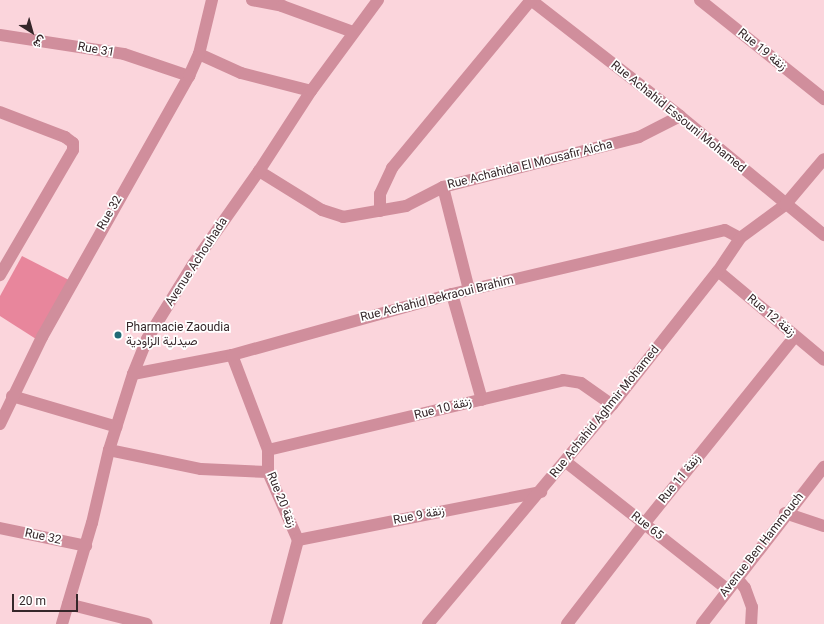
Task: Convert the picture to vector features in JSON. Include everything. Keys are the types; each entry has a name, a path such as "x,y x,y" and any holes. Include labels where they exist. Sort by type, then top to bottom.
{"street":[{"name":"Rue 32","path":"0,424 12,396 96,238 189,76 199,54 212,0"},
{"path":"252,0 282,6 353,32"},
{"name":"Avenue Achouhada","path":"62,624 86,546 109,450 133,374 147,339 194,263 259,171 311,91 378,0"},
{"path":"380,211 380,194 392,168 531,0"},
{"name":"Rue Achahid Essouni Mohamed","path":"531,0 680,116 785,205 824,235"},
{"name":"Rue 19 زنقة","path":"700,0 824,99"},
{"name":"Rue 31","path":"0,35 124,54 189,76"},
{"path":"199,54 241,73 311,91"},
{"path":"0,112 65,137 73,143 73,150 0,275"},
{"name":"Rue Achahida El Mousafir Aicha","path":"259,171 333,216 380,211 406,206 443,187 639,137 680,116"},
{"name":"Rue Achahid Aghmir Mohamed","path":"428,624 566,462 718,271 740,238 785,205 824,159"},
{"path":"443,187 469,290"},
{"name":"Rue Achahid Bekraoui Brahim","path":"133,374 232,355 452,294 725,230 740,238"},
{"name":"Rue 12 زنقة","path":"718,271 824,360"},
{"path":"452,294 482,400"},
{"name":"Rue 11 زنقة","path":"568,624 644,524 796,336"},
{"name":"Rue 20 زنقة","path":"232,355 268,450 268,472 298,540 276,624"},
{"name":"Rue 10 زنقة","path":"268,450 571,380 592,389 612,405"},
{"path":"12,396 116,427"},
{"path":"109,450 201,469 268,472"},
{"name":"Rue 65","path":"566,462 728,589"},
{"name":"Avenue Ben Hammouch","path":"702,624 736,577 824,467"},
{"name":"Rue 9 زنقة","path":"298,540 541,492"},
{"path":"786,514 824,526"},
{"name":"Rue 32","path":"0,532 86,546"},
{"path":"736,577 744,588 752,607 751,624"},
{"path":"68,604 147,624"}],"building":[{"path":"22,256 69,280 36,339 0,316 0,296"}],"place":[{"name":"Pharmacie Zaoudia صيدلية الزاودية","path":"118,335"}]}
